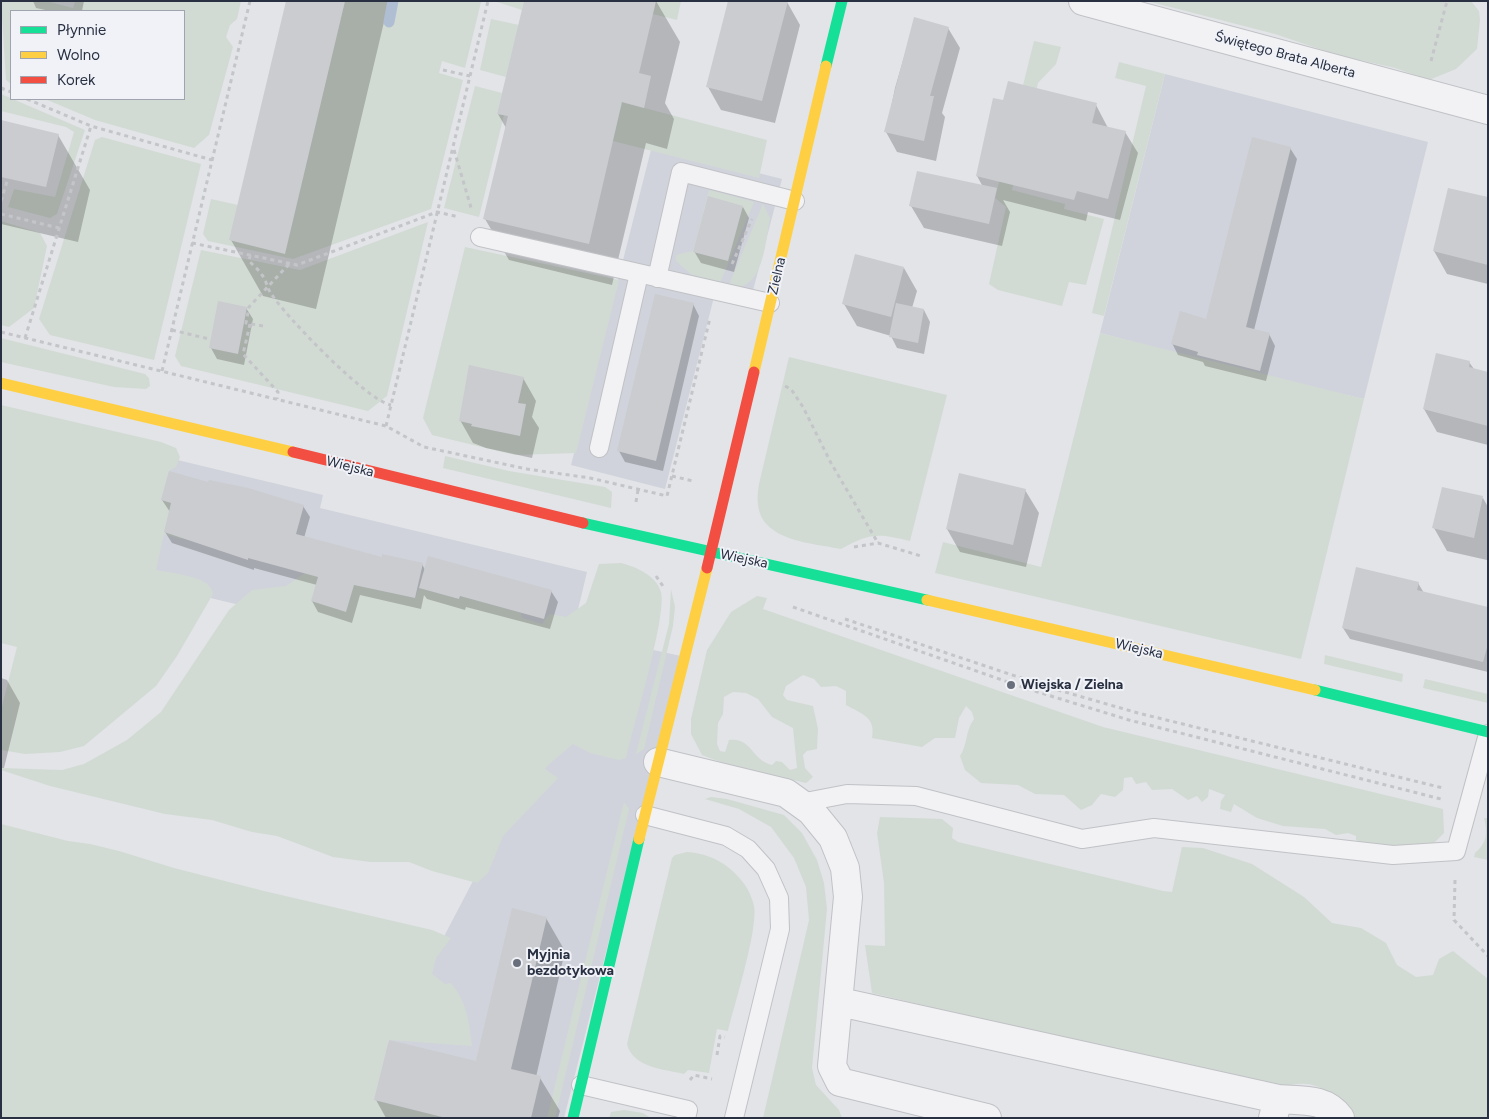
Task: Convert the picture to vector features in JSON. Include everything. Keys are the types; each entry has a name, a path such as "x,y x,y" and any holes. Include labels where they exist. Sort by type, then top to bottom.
{"street":[{"name":"Zielna","path":"573,1118 645,815 711,552 842,1"},
{"name":"Świętego Brata Alberta","path":"1083,1 1111,5 1488,110"},
{"name":"Wiejska","path":"1,382 592,526 1033,623 1488,733"},
{"path":"658,762 786,793 811,810 832,838 845,868 848,897 840,1002 832,1066 840,1082 987,1118"},
{"path":"840,1002 1275,1108 1321,1102 1333,1109 1340,1118"}],"lane":[{"path":"657,278 681,172 795,201"},
{"path":"480,237 770,303"},
{"path":"599,448 639,274"},
{"path":"800,803 848,794 916,796 1082,839 1154,828 1393,855 1456,851 1488,733"},
{"path":"645,815 726,836 748,849 766,868 779,898 780,929 734,1118"},
{"path":"581,1085 688,1110 686,1118"}],"path":[{"path":"162,371 250,1"},
{"path":"386,426 488,1"},
{"path":"1421,92 1448,1"},
{"path":"443,70 470,76"},
{"path":"28,100 91,126 212,160"},
{"path":"25,338 91,126"},
{"path":"453,148 473,212"},
{"path":"1,201 8,178"},
{"path":"1,332 386,426 424,447 527,469 590,478 667,496 705,333 720,292 763,193"},
{"path":"192,243 297,265 438,212 466,218"},
{"path":"1,214 59,228"},
{"path":"250,255 249,261 263,275 284,310 330,357 384,404 391,405"},
{"path":"263,326 246,323 249,307 289,263"},
{"path":"250,324 243,354 278,392 277,399"},
{"path":"172,330 209,339"},
{"path":"784,385 791,389 803,407 831,463 878,543"},
{"path":"672,476 699,482"},
{"path":"852,548 878,543 921,556"},
{"path":"793,602 820,611"},
{"path":"785,604 1028,689 1129,720 1470,801"},
{"path":"838,617 1052,688 1138,713 1470,801"},
{"path":"1456,851 1454,920 1488,956"},
{"path":"717,1054 720,1036 727,1037"}],"shaded area":[{"path":"1,1 46,1 73,8 75,1 241,1 237,19 230,25 226,37 233,47 209,135 194,148 95,120 47,100 185,100 185,10 10,10 10,83 6,80"},
{"path":"345,1 481,2 465,68 442,61 439,73 463,80 431,209 293,259 208,241 203,234 211,199 238,205 230,240 284,253"},
{"path":"494,1 524,1 522,10"},
{"path":"656,1 681,1 677,20 653,14"},
{"path":"1147,1 1471,1 1479,11 1480,20 1477,49 1456,69 1429,80 1395,68 1337,55 1275,34"},
{"path":"491,19 519,25 506,77 480,70"},
{"path":"1034,41 1061,47 1056,64 1038,83 1012,190 1065,204 1064,209 1104,219 1086,285 1069,282 1062,306 998,290 989,284 1006,207 995,198"},
{"path":"1119,62 1165,74 1104,316 1092,313 1146,86 1115,78"},
{"path":"1165,74 1428,142 1364,399 1266,377 1100,333"},
{"path":"475,86 502,93 497,114 504,115 479,217 444,208"},
{"path":"1,94 10,98 10,100 15,100 85,130 57,214 50,218 8,207 14,189 55,197 74,132 66,127 1,111"},
{"path":"610,99 767,140 759,178 613,141"},
{"path":"102,137 201,164 154,360 50,335 39,319 95,140"},
{"path":"652,146 782,179 749,306 714,297 665,489 571,465"},
{"path":"709,190 754,202 720,283 692,275 676,261 676,255 693,251"},
{"path":"763,204 770,218 761,264 749,282 740,287 728,287"},
{"path":"1,221 40,233 47,246 34,308 9,327 1,325"},
{"path":"428,222 387,396 368,411 181,366 175,356 201,250 300,270"},
{"path":"465,247 619,280 576,453 515,455 432,435 423,418"},
{"path":"1100,333 1364,399 1301,659 935,573 943,542 1041,567"},
{"path":"1,338 145,374 149,378 150,386 146,389 114,387 1,362"},
{"path":"789,357 947,395 910,541 874,536 859,540 841,549 790,538 768,526 761,516 758,501 759,484"},
{"path":"1,405 161,442 176,448 180,457 176,467 169,471 161,500 189,508 183,539 164,534 156,570 198,579 211,588 213,594 177,656 156,686 84,746 60,752 25,754 1,750 1,710 17,647 1,643"},
{"path":"445,456 509,471 605,487 612,492 611,508 443,468"},
{"path":"165,457 323,495 320,508 587,572 569,647 357,633 135,580"},
{"path":"621,563 639,569 655,581 661,592 662,605 654,647 626,758 619,760 590,753 573,744 545,769 558,778 503,836 488,873 477,883 432,871 409,862 370,862 333,857 277,836 252,832 212,820 165,814 50,786 1,770 1,768 62,770 84,764 127,740 161,712 229,610 252,590 286,586 305,573 415,598 419,588 459,599 462,596 521,613 522,618 542,624 549,614 566,617 586,603 599,564"},
{"path":"671,589 675,607 673,626 644,749 636,754 669,624"},
{"path":"757,596 767,598 763,609 1103,727 1443,809 1444,833 1431,846 1393,847 1372,845 1356,840 1356,836 1348,833 1336,835 1325,829 1283,826 1257,818 1234,804 1231,812 1220,809 1221,801 1225,795 1209,789 1208,797 1202,802 1197,796 1188,800 1172,789 1152,790 1146,782 1136,784 1132,777 1124,778 1123,790 1115,797 1101,794 1092,805 1081,810 1064,795 1035,794 1018,785 981,783 965,770 960,756 974,719 972,712 966,706 959,718 955,738 935,738 922,747 872,738 873,731 870,721 846,705 846,691 836,686 821,687 814,679 803,675 786,686 783,695 787,700 813,706 818,729 817,749 807,751 803,755 805,768 813,777 806,783 728,765 702,755 691,734 691,719 707,650 731,612","holes":["733,692 746,693 758,699 772,717 793,728 797,768 790,770 782,762 776,761 772,765 765,762 747,745 737,740 729,740 725,752 720,751 717,744 718,723 723,714 724,697"]},
{"path":"589,636 681,656 564,1118 349,1118 574,688"},
{"path":"1325,655 1403,674 1402,682 1324,664"},
{"path":"1425,679 1488,694 1488,703 1423,688"},
{"path":"711,797 727,799 784,815 802,833 817,860 824,883 827,909 812,1068 816,1085 839,1110 842,1118 763,1118 809,920 806,887 794,858 771,827 739,809 705,799"},
{"path":"624,802 629,809 555,1118 547,1118"},
{"path":"880,817 942,819 953,828 952,838 958,842 1172,892 1182,847 1203,848 1252,864 1304,897 1332,923 1361,928 1386,943 1397,965 1416,977 1433,975 1439,959 1453,951 1488,979 1488,1118 1352,1118 1345,1108 1329,1093 1312,1085 1290,1085 1278,1089 872,993 865,945 885,946 884,883 877,833"},
{"path":"1484,818 1488,818 1488,860 1474,857 1486,837"},
{"path":"1,824 68,841 119,851 174,868 264,891 432,930 451,938 436,958 432,974 445,984 451,983 461,997 468,1021 472,1046 389,1040 374,1100 446,1118 1,1118"},
{"path":"687,852 709,857 729,868 745,885 754,906 753,932 728,1031 717,1029 709,1073 688,1070 684,1074 650,1066 636,1058 630,1052 627,1044 672,858 675,855"},
{"path":"624,1110 643,1113 651,1118 609,1118 611,1112"}],"building":[{"path":"286,1 345,1 285,254 229,240"},
{"path":"524,1 656,1 639,73 651,76 644,108 622,102 589,244 483,219 508,116 497,114"},
{"path":"728,1 788,1 762,101 706,87"},
{"path":"914,17 949,27 930,96 934,96 924,141 884,132"},
{"path":"1008,81 1097,103 1092,123 1126,131 1108,199 1077,191 1074,200 976,176 993,98 1003,100"},
{"path":"1,120 59,134 46,187 1,177"},
{"path":"1252,137 1291,147 1246,327 1270,333 1260,371 1197,355 1198,352 1171,344 1180,311 1206,319"},
{"path":"917,171 997,188 989,224 909,206"},
{"path":"1448,188 1488,197 1488,265 1433,251"},
{"path":"708,196 743,206 728,261 693,252"},
{"path":"855,254 904,267 891,317 842,304"},
{"path":"655,294 694,303 656,461 617,451"},
{"path":"218,301 247,307 238,354 209,348"},
{"path":"896,303 924,309 918,343 889,337"},
{"path":"1436,353 1470,361 1469,367 1488,372 1488,426 1423,409"},
{"path":"469,365 524,377 518,403 526,404 520,436 471,426 472,424 459,421"},
{"path":"169,471 208,482 209,480 248,488 304,505 296,534 382,557 382,554 423,563 415,598 354,585 346,612 311,601 318,577 248,558 248,560 164,532 171,503 161,500"},
{"path":"959,473 1026,489 1013,545 946,529"},
{"path":"1442,487 1483,496 1474,538 1432,528"},
{"path":"428,556 552,590 544,619 460,596 459,599 419,588"},
{"path":"1356,567 1419,582 1417,590 1488,607 1488,644 1483,662 1342,628"},
{"path":"512,908 547,917 511,1069 541,1076 531,1118 446,1118 374,1100 389,1040 476,1061"}],"waterway":[{"path":"389,22 393,1"}],"traffic: fast":[{"path":"826,66 842,1"},
{"path":"583,523 927,600"},
{"path":"1315,690 1488,732"},
{"path":"573,1118 639,839"}],"traffic: slow":[{"path":"754,372 826,66"},
{"path":"1,383 293,452"},
{"path":"639,839 707,568"},
{"path":"927,600 1315,690"}],"traffic: jam":[{"path":"707,568 754,372"},
{"path":"293,452 583,523"}],"place":[{"name":"Wiejska / Zielna","path":"1011,685"},
{"name":"Myjnia bezdotykowa","path":"517,963"}]}
